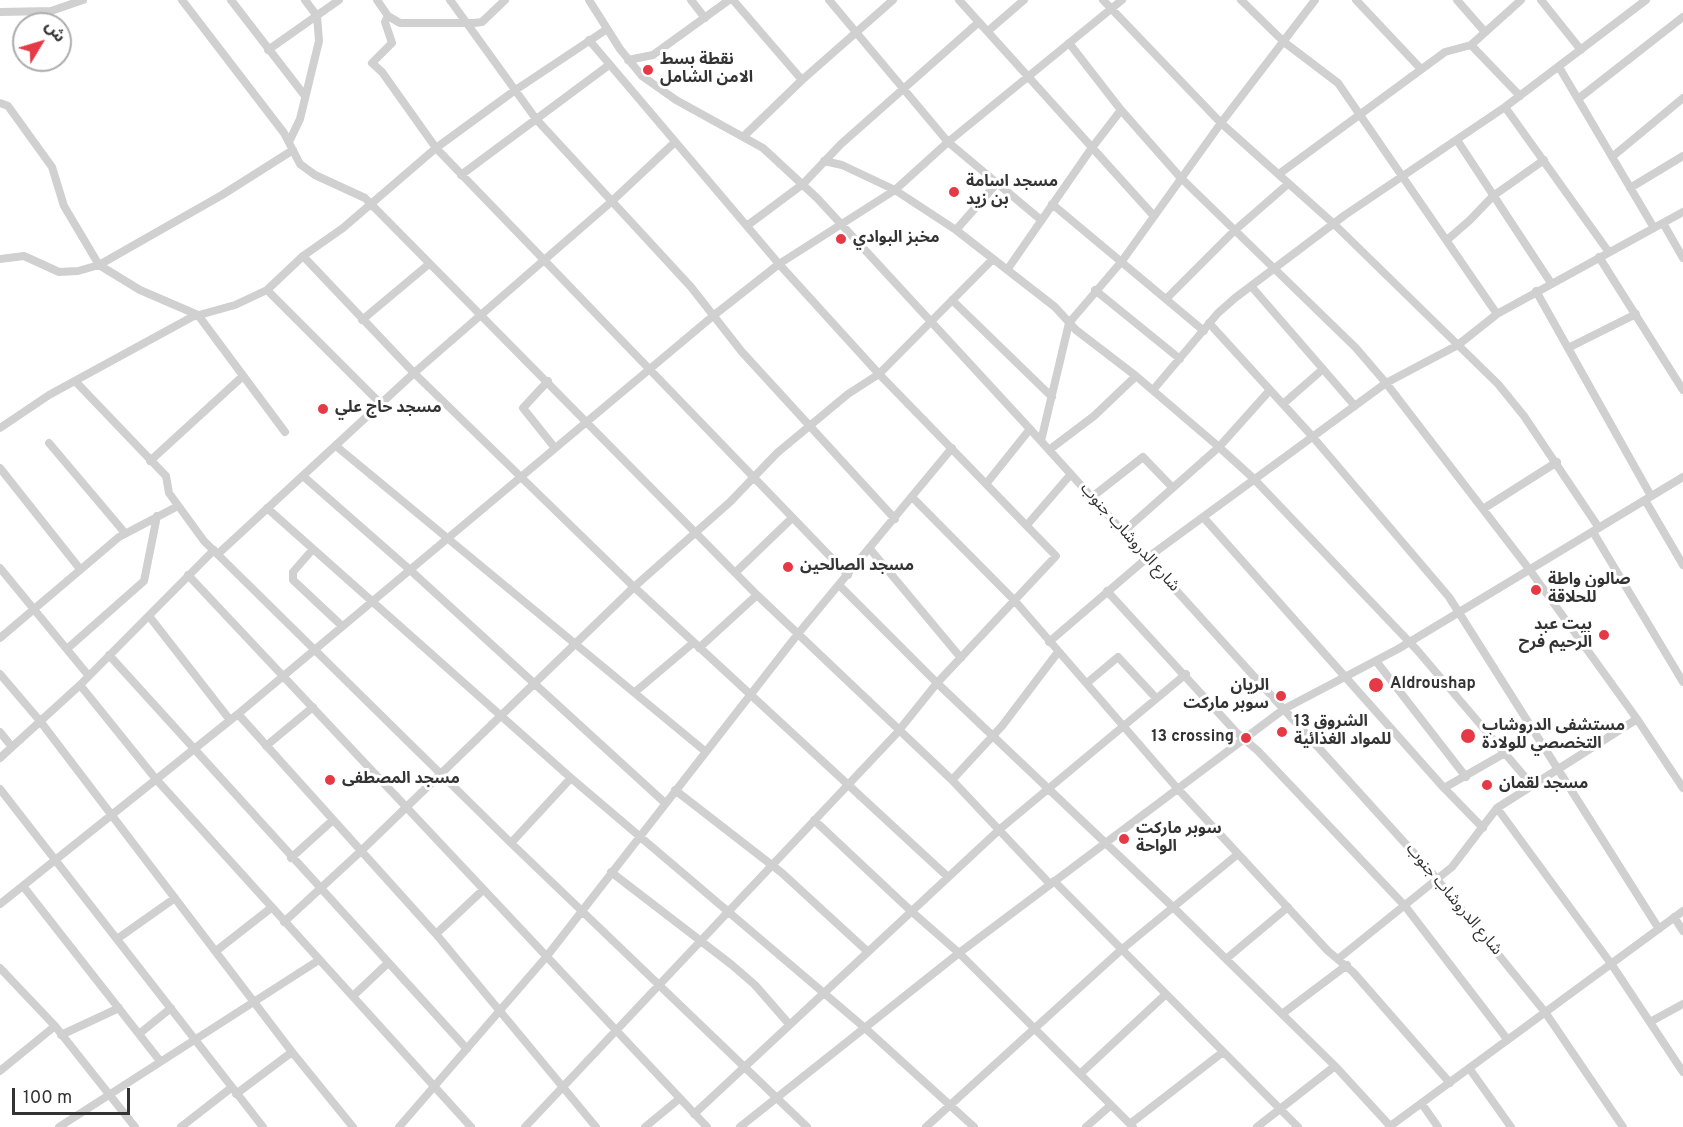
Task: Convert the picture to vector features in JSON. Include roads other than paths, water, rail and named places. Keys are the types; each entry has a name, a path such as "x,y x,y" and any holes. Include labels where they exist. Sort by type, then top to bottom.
{"street":[{"path":"0,12 51,11 82,0"},
{"path":"182,0 291,146 304,168 362,196 480,316 548,381 756,595 952,780 1052,883 1298,1127"},
{"path":"231,0 305,96"},
{"path":"0,259 24,256 59,272 78,271 99,265 222,195 291,146 319,41 317,16 305,0"},
{"path":"268,50 339,0"},
{"path":"377,0 388,16 400,23 482,22 505,0"},
{"path":"450,0 536,119 691,287 742,352 895,519"},
{"name":"شارع الدروشاب جنوب","path":"589,0 628,60 656,88 764,148 803,184 1030,429 1437,880 1545,1012 1623,1127"},
{"path":"691,0 705,18"},
{"path":"628,60 653,55 731,0 802,80"},
{"path":"829,0 948,142 1041,220"},
{"path":"744,136 802,80 893,0"},
{"path":"959,0 1091,149 1153,215"},
{"path":"988,31 1024,0"},
{"path":"1103,0 1221,123 1334,224 1430,322 1458,345 1512,399 1557,462 1683,682"},
{"path":"0,904 154,778 238,714 713,316 779,264 895,190 948,142 1122,0"},
{"path":"1241,0 1284,42 1338,83 1497,314"},
{"path":"1041,441 1069,323 1122,261 1180,177 1315,0"},
{"path":"1356,0 1421,69"},
{"path":"1457,0 1485,32"},
{"path":"1279,174 1444,52 1471,45 1521,0"},
{"path":"1541,0 1581,50"},
{"path":"1153,390 1207,327 1251,286 1334,224 1505,107 1646,0"},
{"path":"388,16 385,22 392,43 372,63 382,72 436,148 848,574"},
{"path":"1578,99 1683,17"},
{"path":"748,225 803,184 902,87 979,22"},
{"path":"0,428 37,402 198,315 235,304 267,290 303,256 343,228 436,148 514,91 607,29"},
{"path":"525,1127 814,820 845,784 896,734 897,728 937,683 1056,556 879,374 779,264 748,225 674,143 590,40"},
{"path":"1069,43 1121,110 1180,177 1356,348 1386,383 1529,569 1637,718 1683,788"},
{"path":"1471,45 1520,96"},
{"path":"461,175 609,65"},
{"path":"1559,67 1654,228"},
{"path":"1612,157 1683,98"},
{"path":"0,103 8,106 52,167 64,206 99,265 140,290 198,315 285,432"},
{"path":"1505,107 1608,251"},
{"path":"1007,270 1091,149 1121,110"},
{"path":"1457,140 1551,283"},
{"path":"0,758 110,655 189,575 303,476 414,373 545,261 674,143"},
{"path":"1630,188 1683,156"},
{"path":"1447,240 1493,196 1544,160"},
{"path":"824,161 842,165 895,190 956,230 1055,307 1069,323 1220,447 1253,478 1409,642 1531,784"},
{"path":"956,230 997,183"},
{"path":"1166,299 1234,231 1288,184"},
{"path":"1052,204 1166,299 1207,327 1312,436 1438,583 1659,928"},
{"path":"1049,642 1147,558 1204,518 1253,478 1386,383 1458,345 1497,314 1536,291 1683,213"},
{"path":"1662,223 1683,258"},
{"path":"303,256 362,320 520,478 845,784 948,877"},
{"path":"1599,256 1683,390"},
{"path":"284,922 406,808 533,682 695,531 730,502 753,476 810,424 848,394 879,374 993,259"},
{"path":"362,320 429,264"},
{"path":"1251,286 1355,406"},
{"path":"267,290 381,404"},
{"path":"1095,290 1180,359"},
{"path":"1536,291 1683,565"},
{"path":"952,300 1052,397"},
{"path":"1568,348 1636,314"},
{"path":"1283,404 1323,369"},
{"path":"150,461 243,376"},
{"path":"1049,450 1094,416 1136,376"},
{"path":"75,381 166,476 169,493 216,551 511,843 807,1127"},
{"path":"548,381 523,408 555,448"},
{"path":"1123,532 1220,447 1270,390"},
{"path":"986,484 1030,429"},
{"path":"50,443 125,532"},
{"path":"336,446 706,752"},
{"path":"399,1127 547,956 664,802 797,635 952,448"},
{"path":"1092,498 1143,457 1172,487"},
{"path":"1483,509 1557,462"},
{"path":"0,468 80,569"},
{"path":"1027,525 1071,474"},
{"path":"303,476 409,569 664,802"},
{"path":"740,1127 959,953 1284,709 1409,642 1683,477"},
{"path":"912,497 1015,601 1177,788 1288,907 1338,959 1347,965 1450,1083"},
{"path":"1,634 125,532 178,506"},
{"path":"267,508 571,778 865,1028 974,1127"},
{"path":"68,648 144,581 158,516"},
{"path":"736,572 792,518"},
{"path":"1204,518 1444,788 1484,828"},
{"path":"313,549 293,572 293,580 342,626"},
{"path":"870,549 961,658"},
{"path":"0,568 88,675"},
{"path":"189,575 679,1100 707,1127"},
{"path":"840,585 937,683 1174,908 1335,1066 1390,1127 1683,911"},
{"path":"1107,591 1244,739 1405,906 1507,1039"},
{"path":"635,692 756,595"},
{"path":"149,616 230,720"},
{"path":"952,780 993,736 1058,652"},
{"path":"110,655 291,858 467,1049"},
{"path":"1087,682 1118,657 1156,699"},
{"path":"1376,661 1466,777"},
{"path":"0,674 40,721 292,1052 353,1127"},
{"path":"694,1114 742,1066 1000,830 1186,674"},
{"path":"80,684 154,778 471,1127"},
{"path":"266,746 314,707"},
{"path":"238,714 436,934 596,1127"},
{"path":"1338,959 1452,867 1497,808 1531,784 1637,718"},
{"path":"0,732 12,747"},
{"path":"1444,788 1505,753"},
{"path":"511,843 571,778"},
{"path":"0,789 263,1127"},
{"path":"675,790 772,865 867,951"},
{"path":"1497,808 1612,965 1683,1072"},
{"path":"291,858 333,820"},
{"path":"814,820 910,911 959,953 1131,1125 1223,1052"},
{"path":"926,1127 1121,950 1238,854"},
{"path":"612,872 755,985 789,1024"},
{"path":"23,886 160,1061"},
{"path":"436,934 483,890"},
{"path":"117,939 175,898"},
{"path":"1226,959 1288,907"},
{"path":"216,951 271,908"},
{"path":"1674,917 1683,930"},
{"path":"59,1127 319,960"},
{"path":"353,996 388,963"},
{"path":"1282,1014 1347,965"},
{"path":"0,968 55,1026 135,1127"},
{"path":"1080,1074 1165,995"},
{"path":"1650,1022 1683,1004"},
{"path":"61,1035 119,1008"},
{"path":"139,1034 171,1008"},
{"path":"2,1065 55,1026"},
{"path":"181,1127 292,1052"},
{"path":"1257,1127 1335,1066"},
{"path":"1469,1068 1511,1127"},
{"path":"645,1127 679,1100"},
{"path":"1086,1127 1111,1104"},
{"path":"1422,1104 1438,1127"}],"place":[{"name":"نقطة بسط الامن الشامل","path":"648,70"},
{"name":"مسجد اسامة بن زيد","path":"954,192"},
{"name":"مخبز البوادي","path":"841,239"},
{"name":"مسجد حاج علي","path":"323,409"},
{"name":"مسجد الصالحين","path":"788,567"},
{"name":"صالون واطة للحلاقة","path":"1536,590"},
{"name":"بيت عبد الرحيم فرح","path":"1604,635"},
{"name":"Aldroushap","path":"1376,685"},
{"name":"الريان سوبر ماركت","path":"1281,696"},
{"name":"الشروق 13 للمواد الغذائية","path":"1282,732"},
{"name":"مستشفى الدروشاب التخصصي للولادة","path":"1468,736"},
{"name":"13 crossing","path":"1246,738"},
{"name":"مسجد المصطفى","path":"330,780"},
{"name":"مسجد لقمان","path":"1487,785"},
{"name":"سوبر ماركت الواحة","path":"1124,839"}]}
